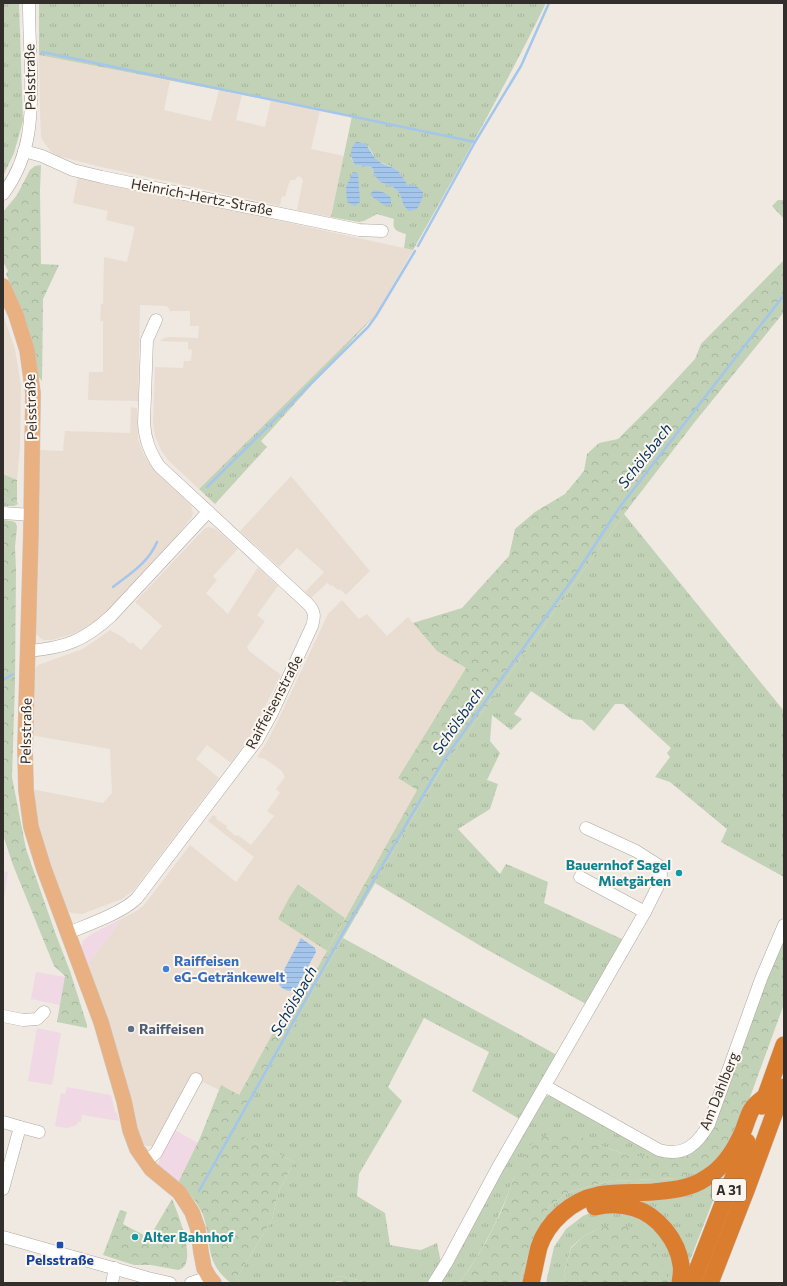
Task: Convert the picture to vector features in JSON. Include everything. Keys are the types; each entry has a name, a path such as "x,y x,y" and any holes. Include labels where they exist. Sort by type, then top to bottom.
{"highway":[{"name":"A 31","path":"692,1283 766,1096 784,1044"},
{"name":"A 31","path":"710,1283 784,1087"},
{"path":"531,1283 539,1246 548,1230 562,1213 579,1202 597,1196 673,1190 688,1187 705,1179 714,1173 727,1160 741,1136 752,1108 766,1096"},
{"path":"541,1283 553,1239 563,1227 575,1215 592,1207 608,1204 636,1208 650,1216 664,1227 672,1238 682,1265 680,1283"}],"main road":[{"name":"Pelsstraße","path":"3,286 16,315 27,350 33,393 25,749 26,790 31,827 44,869 101,1022 124,1101 130,1130 137,1149 151,1169 179,1192 192,1212 198,1229 204,1268 211,1280"}],"street":[{"name":"Pelsstraße","path":"3,194 17,171 24,151 31,121 32,102 29,3"},
{"name":"Heinrich-Hertz-Straße","path":"24,151 42,156 73,170 102,177 359,230 382,231"},
{"name":"Raiffeisenstraße","path":"68,933 121,909 138,898 257,740 272,713 312,626 314,614 310,607 160,466 147,445 144,433 144,423 147,340 156,320"},
{"path":"28,651 55,648 67,644 87,636 101,626 208,512"},
{"path":"3,513 31,515"},
{"path":"434,1283 645,912 660,882 661,874 658,865 636,851 586,828"},
{"path":"580,878 645,912"},
{"name":"Am Dahlberg","path":"545,1086 659,1150 671,1153 689,1148 696,1143 708,1124 762,979 784,925"},
{"path":"3,1016 23,1020 37,1019 44,1012"},
{"path":"146,1161 156,1153 196,1079"},
{"path":"3,1122 39,1132"},
{"path":"3,1190 20,1127"},
{"path":"3,1237 170,1283"},
{"path":"112,1283 115,1268"},
{"path":"191,1283 211,1280"}],"shaded area":[{"path":"39,55 170,81 164,110 211,121 219,90 242,95 236,120 265,127 271,100 320,110 311,149 344,156 331,217 297,210 303,180 298,176 295,180 290,180 285,197 282,196 280,206 58,156 51,152 41,138"},
{"path":"78,177 413,250 375,316 199,489 169,461 161,450 155,436 153,423 155,367 183,368 184,361 191,361 192,350 188,349 188,342 160,341 169,337 198,338 199,326 190,326 190,311 170,311 168,307 165,306 140,305 138,401 88,400 89,372 103,372 103,321 100,321 101,304 103,304 104,257 127,262 135,227 106,220 108,211 73,203"},
{"path":"3,314 15,349 21,386 20,446 17,480 3,474"},
{"path":"131,407 137,408 138,439 143,453 153,469 191,505 193,513 192,517 165,550 100,620 83,630 72,634 52,640 43,640 35,633 39,450 63,451 65,431 130,433"},
{"path":"291,476 370,571 346,595 340,589 338,590 327,583 311,598 305,592 324,572 297,548 279,567 240,531"},
{"path":"209,527 216,529 238,549 213,576 217,580 206,593 228,614 258,567 278,586 257,615 265,621 247,647 249,651 281,675 249,738 231,763 207,745 196,759 219,778 133,891 122,899 82,914 72,913 67,911 42,847 31,789 103,803 112,793 110,749 30,735 34,671 38,665 83,649 110,630 124,638 130,644 132,642 141,650 162,626 135,602 205,528"},
{"path":"342,600 359,619 367,614 387,636 408,617 437,651 466,668 398,778 417,790 345,918 299,884 289,898 279,919 327,951 299,1001 292,998 239,1095 221,1086 219,1090 203,1082 202,1084 193,1078 154,1146 146,1146 142,1143 139,1135 130,1100 87,963 88,964 123,918 144,905 190,845 236,882 254,857 208,821 213,815 217,817 216,819 227,826 226,828 251,845 274,816 267,811 280,793 276,789 285,777 282,771 265,759 257,757 268,740 280,716 328,614"},
{"path":"3,871 8,872 4,898 3,898"},
{"path":"123,918 88,964 81,948 83,941 92,934"},
{"path":"36,972 65,977 60,1005 31,999"},
{"path":"37,1028 61,1033 52,1085 28,1081"},
{"path":"67,1087 111,1095 119,1121 82,1115 81,1122 78,1122 77,1125 67,1128 55,1126 61,1093 65,1094"},
{"path":"175,1130 198,1143 178,1183 158,1165"}],"green space":[{"path":"3,3 19,3 23,121 14,153 3,176"},
{"path":"39,3 546,3 498,96 413,250 404,248 406,234 394,228 394,219 377,214 359,222 331,217 352,116 39,55","holes":["368,146 377,161 390,166 400,173 408,185 403,204 400,194 393,187 380,182 375,176 372,167 355,165 351,158"]},
{"path":"41,165 41,264 59,265 43,299 42,381 38,376 30,333 22,310 6,274 8,271 3,262 3,212 17,195 30,170 35,166"},
{"path":"778,200 784,200 784,219 772,206"},
{"path":"784,260 784,312 694,423 624,514 440,772 343,938 234,1132 294,1162 278,1193 272,1220 236,1279 240,1283 231,1283 216,1268 210,1251 206,1225 199,1206 178,1183 200,1138 221,1085 239,1095 292,998 299,1001 417,790 398,778 466,668 437,651 413,623 462,608 509,556 515,529 535,512 565,494 584,471 587,454 599,443 618,439 695,359 701,344"},
{"path":"374,316 261,441 267,447 215,504 199,489"},
{"path":"3,474 17,480 17,502 14,504 3,496"},
{"path":"3,496 14,504 17,502 18,504 14,506 3,506"},
{"path":"624,514 784,711 784,877 721,842 727,829 670,782 655,777 670,757 667,753 671,748 623,704 615,704 594,731 582,720 572,719 531,691 514,714 522,719 511,730 492,715 490,741 500,753 487,780 498,784 490,809 458,829 500,874 506,864 548,882 544,903 624,940 586,1004 484,948 375,883 440,772"},
{"path":"3,520 16,523 17,527 15,547 15,683 12,777 26,849 70,971 87,1028 57,1022 65,976 54,966 13,865 3,835"},
{"path":"3,611 8,611 9,661 3,661"},
{"path":"298,884 345,918 327,951 278,919"},
{"path":"784,935 784,1004 749,1100 728,1145 707,1166 678,1178 613,1181 567,1193 549,1207 525,1263 520,1283 459,1283 486,1242 502,1210 515,1175 529,1146 552,1132 566,1130 599,1145 629,1156 670,1156 696,1148"},
{"path":"343,938 557,1055 521,1120 472,1091 489,1052 424,1018 388,1087 402,1101 359,1174 357,1196 385,1213 390,1245 421,1250 437,1243 441,1263 430,1283 375,1283 337,1276 328,1283 240,1283 236,1279 272,1220 278,1193 294,1162 233,1132"},
{"path":"551,1095 670,1156 629,1156 599,1145 515,1175 504,1204 484,1245 459,1283 439,1283 543,1098"},
{"path":"728,1145 701,1177 567,1204 524,1283 520,1283 525,1263 549,1207 567,1193 613,1181 678,1178"},
{"path":"726,1167 687,1268 685,1263 625,1197"},
{"path":"172,1199 182,1226 187,1249 187,1259 184,1267 178,1270 151,1265 134,1265 103,1255 120,1210 127,1212 123,1224 149,1238"},
{"path":"629,1210 669,1241 676,1283 668,1283 668,1279 598,1229 584,1236 571,1247 564,1273 566,1283 546,1283 554,1247 566,1229 583,1216 594,1211"},
{"path":"617,1224 642,1230 656,1250 668,1279 668,1283 566,1283 564,1273 571,1248 584,1236 598,1229"},
{"path":"337,1276 375,1283 352,1283 337,1281 328,1283"}],"water":[{"path":"356,142 366,145 378,161 394,168 399,172 408,185 415,185 423,192 422,199 417,209 408,211 403,204 400,194 393,187 380,182 375,176 372,167 355,165 352,159 351,150"},
{"path":"353,172 358,173 360,202 355,206 347,202 346,187"},
{"path":"373,190 381,191 387,194 391,198 391,204 385,206 370,195"},
{"path":"301,938 315,948 316,952 297,987 293,991 283,989 278,981"}],"waterway":[{"path":"418,246 475,142 521,66 549,3"},
{"path":"42,52 475,142"},
{"path":"207,487 368,327 415,251"},
{"name":"Schölsbach","path":"199,1191 343,933 443,761 574,577 619,508 784,295"},
{"path":"113,587 144,562 157,542"},
{"path":"3,680 13,674"}],"place":[{"name":"Bauernhof Sagel Mietgärten","path":"679,873"},
{"name":"Raiffeisen eG-Getränkewelt","path":"166,969"},
{"name":"Raiffeisen","path":"131,1029"},
{"name":"Alter Bahnhof","path":"135,1237"},
{"name":"Pelsstraße","path":"60,1245"}]}
